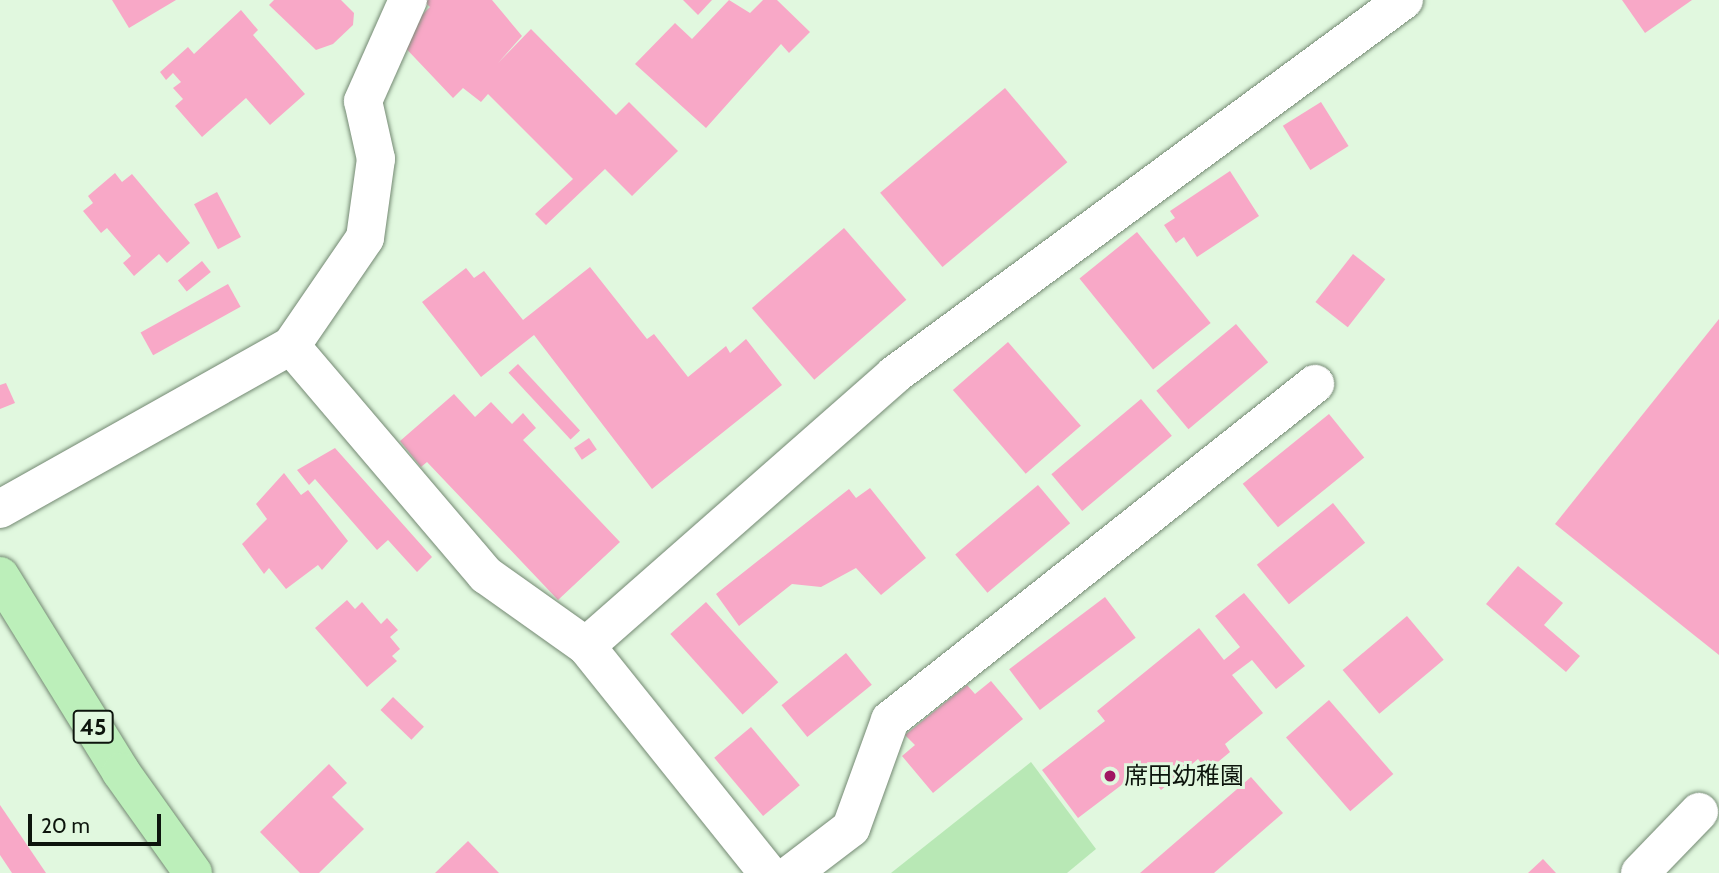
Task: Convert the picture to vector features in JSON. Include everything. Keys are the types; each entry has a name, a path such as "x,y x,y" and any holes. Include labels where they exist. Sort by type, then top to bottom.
{"main road":[{"name":"45","path":"0,576 121,772 193,873"}],"street":[{"path":"0,509 291,346 365,238 376,159 363,101 408,0"},
{"path":"586,646 894,375 1404,0"},
{"path":"291,346 485,575 586,646 768,873"},
{"path":"792,873 851,828 890,720 1315,384"},
{"path":"1640,873 1699,813"}],"green space":[{"path":"1031,762 1096,849 1067,873 891,873"}],"building":[{"path":"112,0 176,0 129,28"},
{"path":"274,0 341,0 354,13 353,25 333,44 316,50 269,5"},
{"path":"423,0 492,0 522,36 498,63 531,29 616,115 629,102 678,151 632,196 605,169 546,225 535,214 573,179 488,94 481,102 463,88 453,98 397,39 430,7"},
{"path":"683,0 712,0 698,15"},
{"path":"729,0 750,13 763,0 777,0 810,32 789,53 781,44 706,128 635,64 675,23 692,39"},
{"path":"1622,0 1692,0 1645,33"},
{"path":"241,10 258,30 253,35 305,94 270,125 246,98 202,137 175,106 183,99 173,88 181,82 173,73 166,80 160,72 188,47 194,54"},
{"path":"1005,88 1067,162 942,267 880,193"},
{"path":"1321,102 1349,146 1310,170 1283,126"},
{"path":"1230,171 1259,216 1197,257 1184,237 1176,243 1164,225 1175,218 1170,211"},
{"path":"115,173 122,182 132,174 190,243 167,263 159,254 134,276 123,263 131,256 107,228 101,233 83,211 93,203 88,196"},
{"path":"217,192 241,237 218,249 194,204"},
{"path":"844,228 906,300 814,380 752,308"},
{"path":"1137,232 1211,323 1153,369 1079,279"},
{"path":"1353,254 1385,279 1348,327 1315,302"},
{"path":"202,261 211,272 187,291 178,281"},
{"path":"590,267 647,339 654,334 688,377 726,346 730,353 746,339 782,385 652,489 534,335 481,377 422,302 466,268 474,278 484,271 523,320"},
{"path":"228,284 241,307 153,355 141,332"},
{"path":"1719,319 1719,655 1555,524"},
{"path":"1236,324 1268,362 1188,429 1156,391"},
{"path":"1008,342 1081,426 1026,474 953,390"},
{"path":"518,364 580,431 571,439 508,373"},
{"path":"6,383 15,403 0,409 0,385"},
{"path":"454,394 475,417 491,402 512,424 523,413 536,428 523,440 620,542 558,600 427,462 421,467 400,441"},
{"path":"1141,399 1172,436 1082,511 1051,474"},
{"path":"1329,414 1364,458 1278,527 1243,484"},
{"path":"589,438 597,450 582,460 574,448"},
{"path":"335,448 432,557 417,572 388,540 377,550 315,479 309,485 297,470"},
{"path":"284,473 301,495 308,490 348,541 322,570 318,565 286,589 269,568 264,574 242,544 267,519 256,504"},
{"path":"1038,485 1070,523 987,593 955,554"},
{"path":"870,488 926,558 881,595 856,568 821,587 792,584 739,626 716,594 849,489 856,498"},
{"path":"1333,503 1365,543 1289,604 1257,565"},
{"path":"1518,566 1563,603 1544,625 1580,656 1566,672 1486,604"},
{"path":"1244,593 1305,666 1276,689 1252,660 1232,675 1263,713 1225,744 1230,752 1207,771 1198,759 1161,790 1144,768 1078,818 1042,770 1105,721 1097,711 1199,628 1224,660 1240,647 1215,616"},
{"path":"1105,597 1136,638 1040,710 1009,669"},
{"path":"347,600 355,609 362,602 381,624 387,618 398,630 390,637 400,649 392,656 397,661 367,687 315,628"},
{"path":"706,602 778,682 743,714 670,634"},
{"path":"1407,616 1444,660 1379,714 1343,670"},
{"path":"846,653 872,685 807,737 781,705"},
{"path":"991,681 1023,719 933,793 902,756 915,745 905,735 967,685 975,694"},
{"path":"393,697 424,727 411,740 380,710"},
{"path":"1329,700 1393,774 1350,811 1286,737"},
{"path":"751,727 800,785 763,816 714,758"},
{"path":"329,764 347,783 332,797 364,829 319,873 300,873 260,832"},
{"path":"1251,777 1283,813 1214,873 1140,873"},
{"path":"0,805 46,873 12,873 0,855"},
{"path":"468,841 499,873 435,873"},
{"path":"1543,859 1556,873 1528,873"}],"place":[{"name":"席田幼稚園","path":"1110,776"}]}
